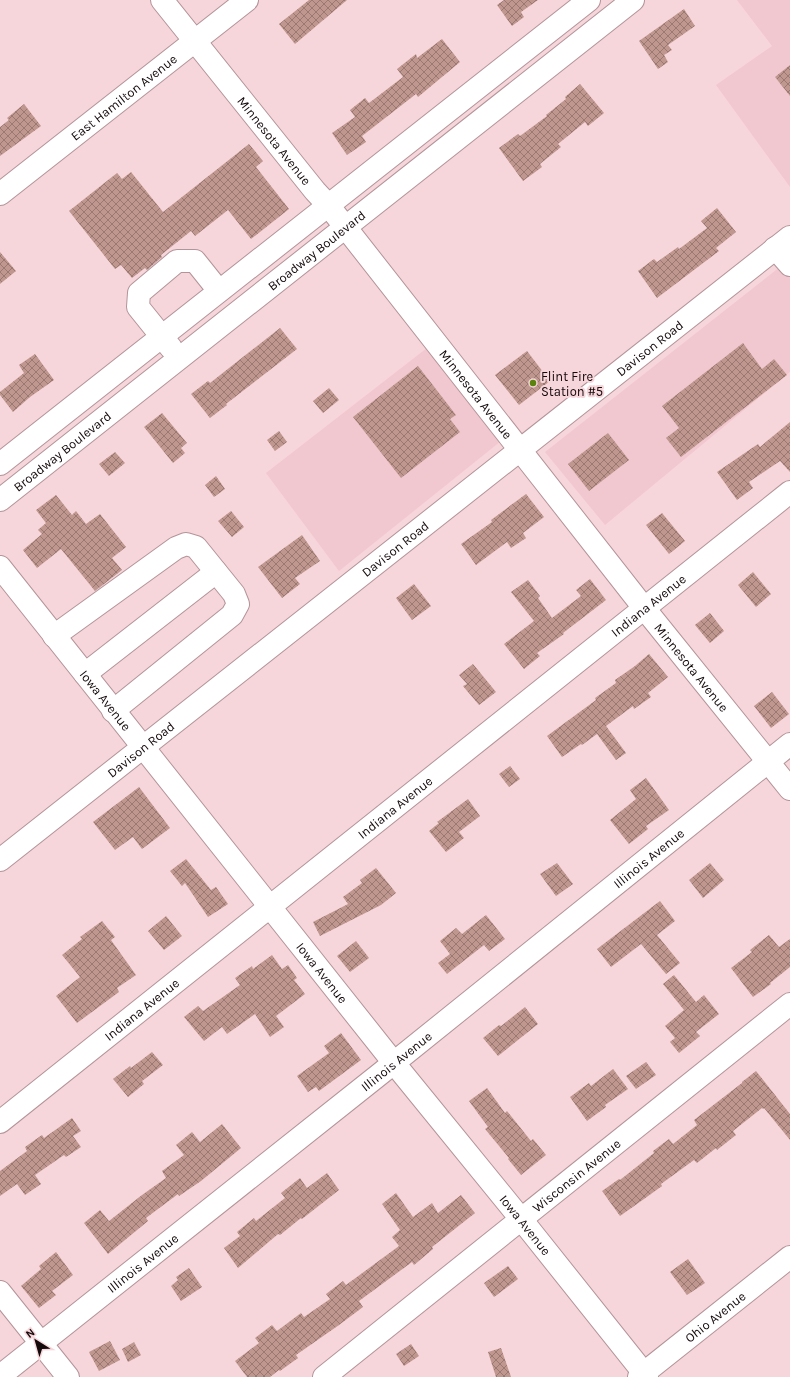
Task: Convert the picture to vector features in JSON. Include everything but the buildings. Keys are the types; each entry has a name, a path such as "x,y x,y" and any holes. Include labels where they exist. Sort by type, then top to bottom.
{"street":[{"name":"Minnesota Avenue","path":"162,0 315,191 346,227 644,608 790,789"},
{"name":"East Hamilton Avenue","path":"0,194 247,0"},
{"path":"0,464 589,0"},
{"name":"Broadway Boulevard","path":"0,500 633,0"},
{"path":"783,242 790,265"},
{"name":"Davison Road","path":"0,860 783,242"},
{"path":"179,358 138,307 139,293 177,261 196,261 219,291"},
{"name":"Indiana Avenue","path":"0,1122 790,492"},
{"path":"54,636 176,548 186,544 196,547 234,594 238,604 232,615 113,711"},
{"name":"Iowa Avenue","path":"0,566 113,711 394,1063 521,1219 643,1376"},
{"path":"85,674 216,572"},
{"name":"Illinois Avenue","path":"0,1376 394,1063 790,744"},
{"name":"Wisconsin Avenue","path":"324,1377 790,1004"},
{"name":"Ohio Avenue","path":"643,1376 790,1257"},
{"path":"0,1292 68,1377"}],"shaded area":[{"path":"737,0 790,0 790,187 716,85 772,46"},
{"path":"790,259 790,372 605,525 545,452"},
{"path":"427,348 501,441 339,571 266,473"}],"place":[{"name":"Flint Fire Station #5","path":"533,383"}]}
